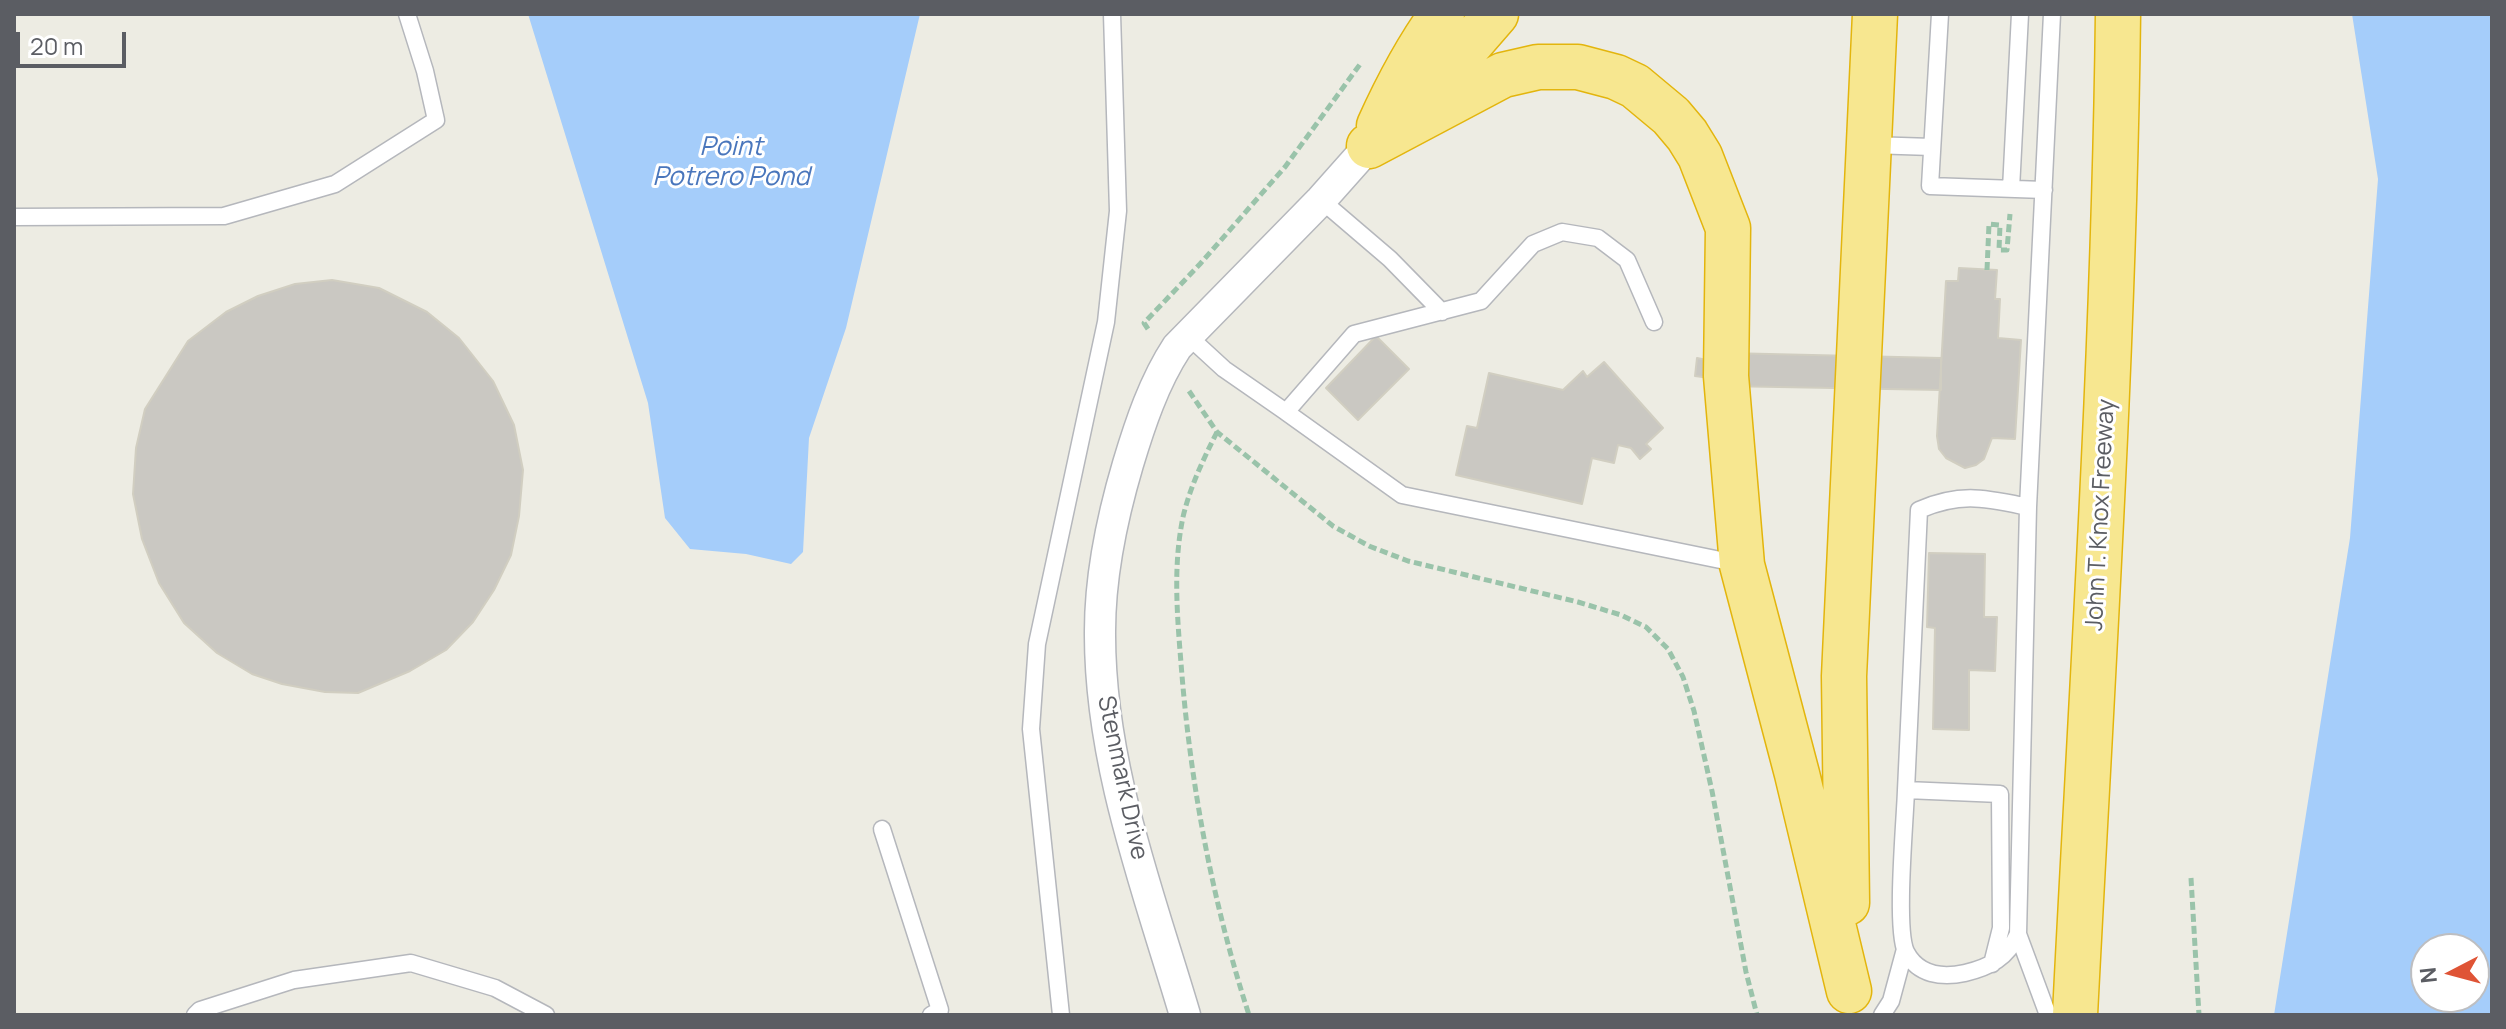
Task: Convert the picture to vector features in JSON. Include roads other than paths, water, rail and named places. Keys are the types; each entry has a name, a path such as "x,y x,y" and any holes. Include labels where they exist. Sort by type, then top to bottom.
{"highway":[{"path":"1369,146 1399,79 1442,14"},
{"path":"1369,146 1426,94 1496,14"},
{"path":"1861,1007 1844,676 1875,14"},
{"name":"John T. Knox Freeway","path":"2075,1015 2111,324 2118,14"},
{"path":"1369,146 1484,83 1511,72 1538,67 1578,67 1616,77 1635,86 1671,116 1700,156 1728,228 1726,376 1742,565 1861,1007"}],"street":[{"name":"Stenmark Drive","path":"1185,1015 1116,775 1103,698 1100,629 1106,556 1122,484 1168,360 1187,335 1321,200 1369,146"}],"lane":[{"path":"14,217 224,216 335,184 436,120 407,14"},
{"path":"1061,1015 1031,729 1037,644 1106,322 1118,211 1112,14"},
{"path":"1940,14 1930,186 2044,190"},
{"path":"2011,189 2020,14"},
{"path":"2048,1015 2018,934 2028,507 2052,14"},
{"path":"1868,145 1932,147"},
{"path":"1321,200 1390,259 1442,312"},
{"path":"1286,412 1354,334 1481,301 1533,244 1562,232 1598,238 1627,260 1654,322"},
{"path":"1187,335 1224,369 1402,495 1742,565"},
{"path":"1861,1007 1891,1001 1905,949 1902,917 1906,790 1919,510 1946,498 1985,498 2028,507"},
{"path":"1906,790 2000,794 2001,928 1992,964"},
{"path":"882,829 940,1010 931,1015"},
{"path":"1905,949 1923,970 1936,975 1965,973 1992,964 2012,948 2018,934"},
{"path":"195,1015 200,1010 294,980 411,963 495,988 546,1015"}],"water":[{"name":"Point Potrero Pond","path":"528,14 920,14 846,328 809,438 803,552 791,564 746,554 690,549 665,518 648,403"},
{"path":"2352,14 2492,14 2492,1015 2274,1015 2350,538 2378,179"}]}
